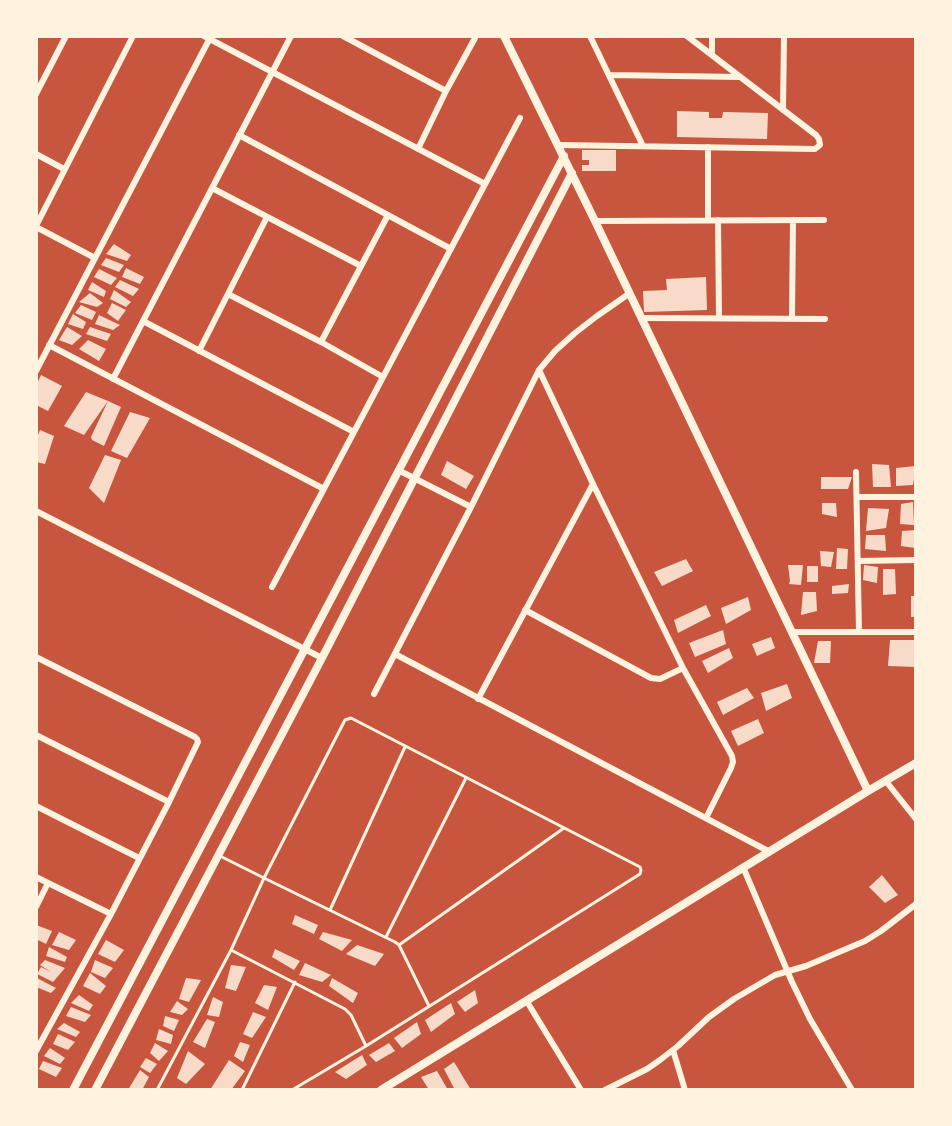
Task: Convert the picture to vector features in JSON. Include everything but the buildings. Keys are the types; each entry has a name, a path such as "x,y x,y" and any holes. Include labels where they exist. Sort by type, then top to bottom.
{"street":[{"path":"95,258 36,227 133,36"},
{"path":"113,379 291,36"},
{"path":"343,36 446,91"},
{"path":"418,148 474,36"},
{"path":"504,36 564,156 868,791"},
{"path":"590,36 643,146"},
{"path":"558,145 815,148 820,145 819,139 687,36"},
{"path":"712,36 712,55"},
{"path":"783,110 784,36"},
{"path":"36,94 63,37"},
{"path":"36,370 208,37 485,184"},
{"path":"610,75 740,77"},
{"path":"272,587 520,118"},
{"path":"239,135 451,249"},
{"path":"708,147 708,220"},
{"path":"36,154 64,169"},
{"path":"73,1090 564,156"},
{"path":"95,1090 322,658 572,173"},
{"path":"212,188 361,266"},
{"path":"321,342 388,215"},
{"path":"199,351 267,217"},
{"path":"718,220 719,317"},
{"path":"792,318 793,220"},
{"path":"595,221 824,220"},
{"path":"374,694 539,370 575,333 630,293"},
{"path":"228,294 383,377"},
{"path":"642,318 825,319"},
{"path":"143,321 354,432"},
{"path":"49,345 324,489"},
{"path":"539,370 683,668 732,756 731,768 706,818"},
{"path":"398,470 471,507"},
{"path":"856,472 858,632"},
{"path":"478,699 593,484"},
{"path":"857,497 916,497"},
{"path":"36,511 322,658"},
{"path":"858,561 916,560"},
{"path":"525,610 651,678 660,679 683,668"},
{"path":"792,632 916,632"},
{"path":"394,654 768,851"},
{"path":"36,657 197,739 197,746 169,802 36,1051"},
{"path":"36,735 169,802"},
{"path":"381,1090 768,851 916,763"},
{"path":"885,780 916,819"},
{"path":"36,806 139,858"},
{"path":"743,867 786,971 810,1018 852,1090"},
{"path":"36,877 111,914"},
{"path":"36,907 48,883"},
{"path":"605,1090 647,1069 734,999 775,975 806,966 866,941 916,904"},
{"path":"526,1000 581,1090"},
{"path":"673,1050 685,1090"}],"lane":[{"path":"158,1090 231,950 264,879 345,720 351,718 640,867 640,874 292,1090"},
{"path":"330,910 405,747"},
{"path":"386,937 466,778"},
{"path":"399,945 564,828"},
{"path":"219,855 399,945 429,1006"},
{"path":"231,950 349,1012 366,1046"},
{"path":"242,1090 295,982"}]}
